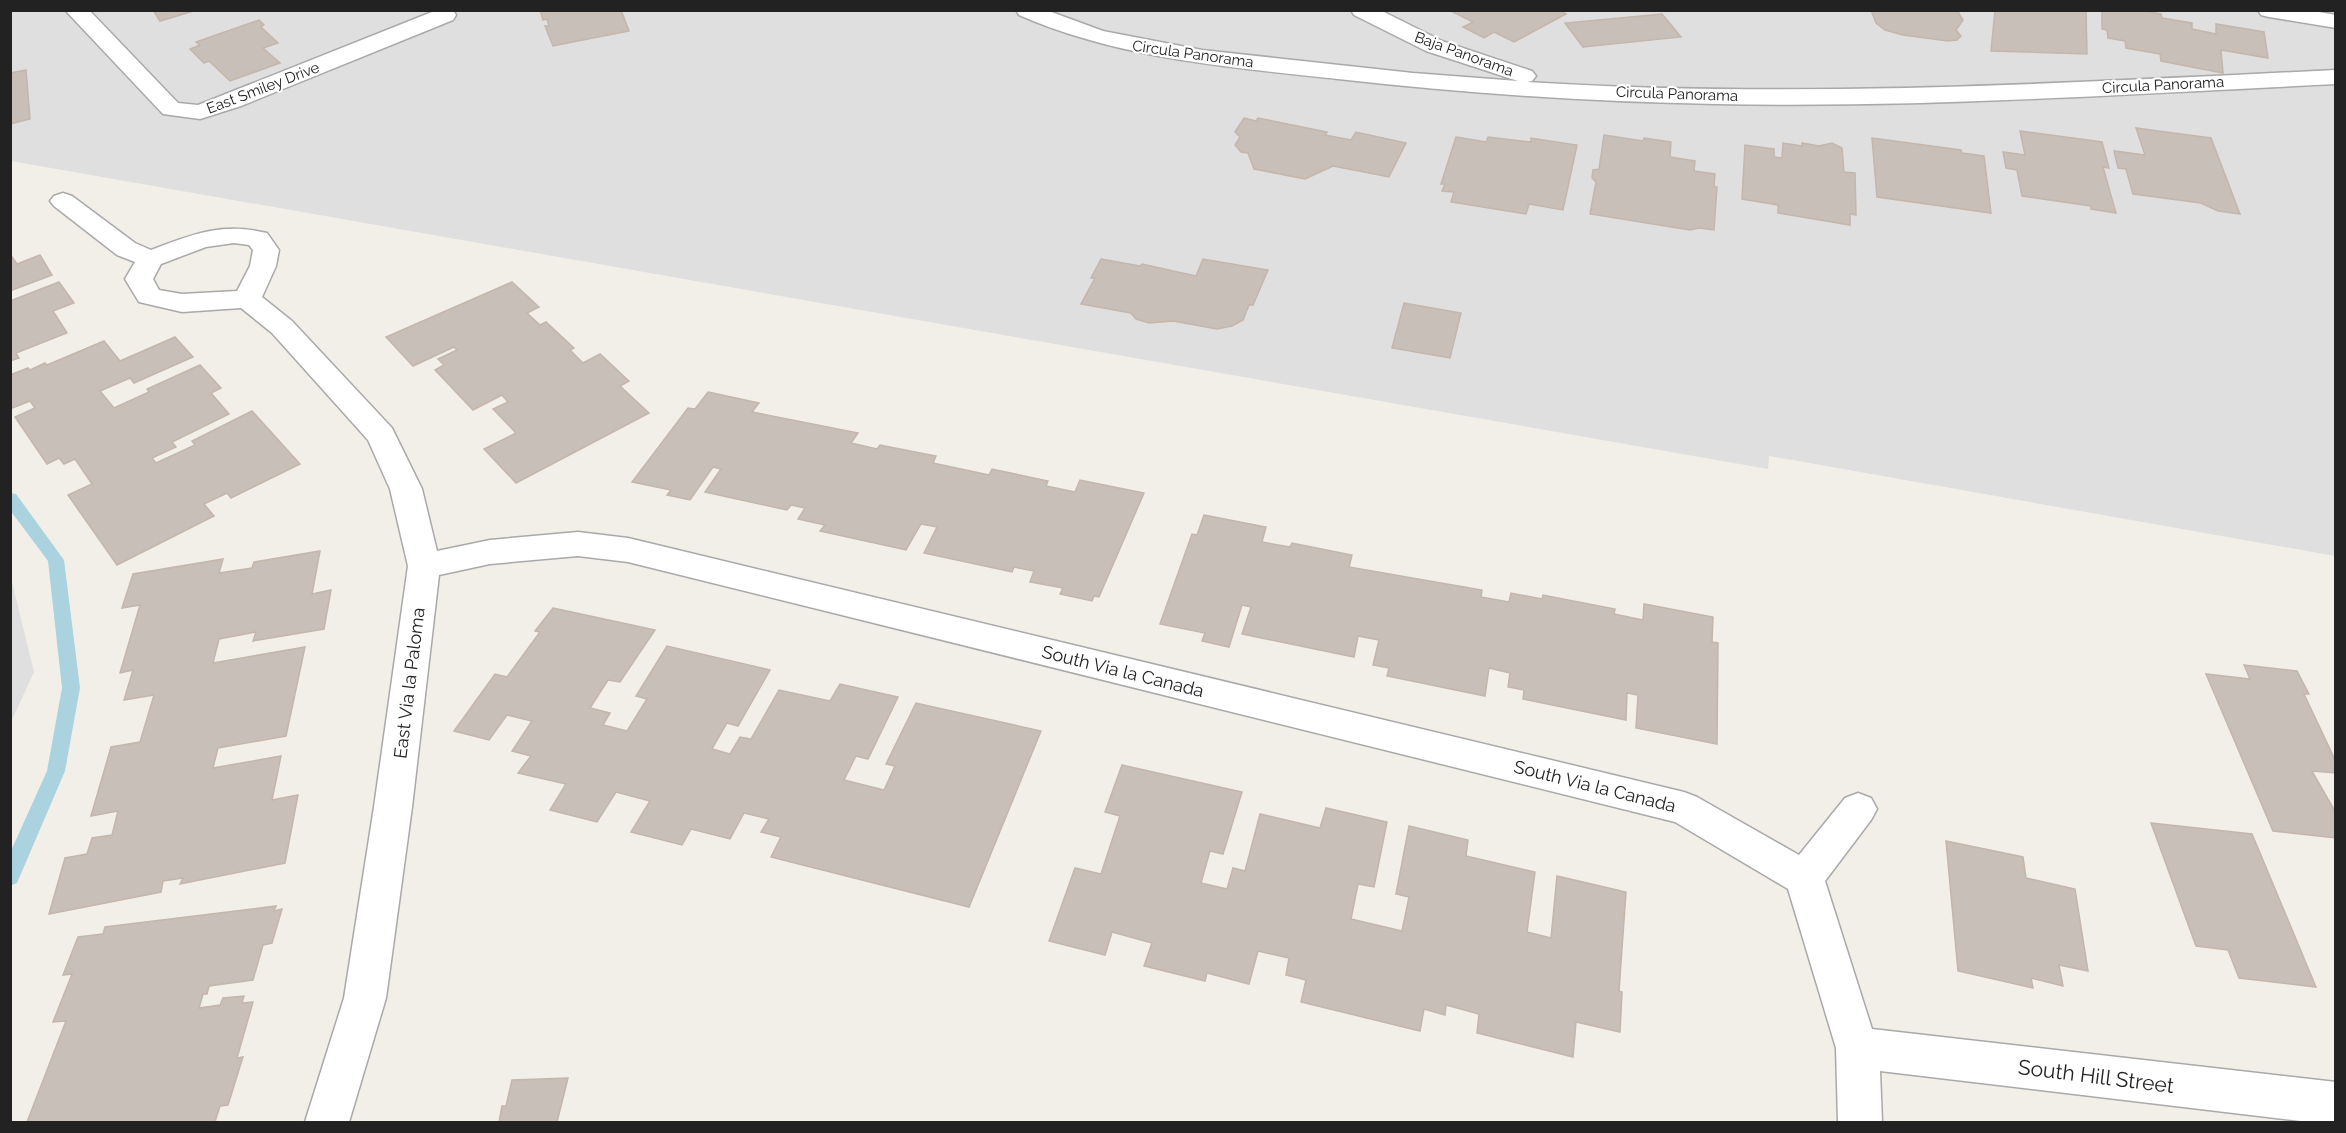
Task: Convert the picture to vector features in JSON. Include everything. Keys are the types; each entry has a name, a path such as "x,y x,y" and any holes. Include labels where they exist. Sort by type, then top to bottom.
{"street":[{"name":"East Smiley Drive","path":"76,10 171,109 200,112 233,101 445,15"},
{"name":"Circula Panorama","path":"1027,10 1101,39 1169,52 1348,74 1569,91 1720,97 1997,93 2336,77"},
{"name":"Baja Panorama","path":"1362,10 1434,46 1569,91"},
{"path":"2269,10 2336,22"},
{"path":"63,201 126,249 150,259"},
{"path":"234,235 258,239 266,250 262,266 247,299 182,303 149,296 139,279 150,259 201,240 234,235"},
{"name":"East Via la Paloma","path":"247,299 282,327 381,435 406,489 424,566 393,807 365,998 327,1122"},
{"name":"South Via la Canada","path":"424,566 490,552 578,544 628,550 1684,808 1803,878"},
{"path":"1858,809 1803,878 1857,1048 1860,1122"},
{"name":"South Hill Street","path":"1857,1048 2336,1104"}],"shaded area":[{"path":"10,11 2335,11 2335,556 1769,456 1768,469 11,161"},
{"path":"11,578 34,672 10,722"}],"building":[{"path":"153,10 197,10 160,21"},
{"path":"540,10 621,10 629,31 553,46 545,26 549,26 547,19 543,20"},
{"path":"1449,10 1559,10 1566,14 1514,42 1494,32 1484,38 1463,27 1473,22"},
{"path":"1871,10 1957,10 1963,20 1956,30 1961,36 1957,40 1948,41 1903,35 1885,30 1876,23"},
{"path":"1995,10 2086,10 2087,54 1991,51"},
{"path":"2102,10 2139,10 2161,14 2162,18 2192,23 2192,29 2216,34 2216,24 2264,32 2268,58 2221,50 2223,73 2161,61 2160,54 2126,48 2125,41 2108,38 2107,30 2102,29"},
{"path":"1662,14 1681,37 1583,47 1565,23"},
{"path":"259,20 264,25 261,27 278,43 263,48 280,63 230,81 209,61 204,63 190,49 200,45 196,42"},
{"path":"26,70 30,119 10,124 10,73"},
{"path":"1244,118 1256,121 1258,118 1327,132 1325,135 1351,140 1356,132 1406,143 1389,177 1333,166 1305,179 1254,169 1248,153 1241,152 1235,145 1240,137 1235,132"},
{"path":"2136,128 2211,138 2240,214 2218,211 2201,203 2133,194 2126,169 2118,168 2114,151 2145,155"},
{"path":"2020,131 2102,142 2109,168 2103,167 2116,213 2091,209 2091,206 2022,196 2017,170 2006,168 2003,152 2025,155"},
{"path":"1604,135 1643,141 1644,138 1671,142 1670,157 1695,161 1694,171 1715,174 1714,187 1717,187 1714,230 1699,228 1690,230 1590,214 1596,182 1592,178 1593,170 1599,169"},
{"path":"1456,137 1486,142 1488,137 1531,142 1531,138 1577,145 1563,210 1529,204 1526,214 1451,202 1454,192 1442,191 1445,184 1441,184"},
{"path":"1872,138 1961,150 1962,153 1984,156 1991,213 1877,197"},
{"path":"1783,143 1819,146 1832,143 1842,148 1844,172 1855,173 1856,215 1850,214 1850,225 1778,213 1778,205 1742,199 1745,145 1774,149 1774,157 1782,158"},
{"path":"10,254 17,264 40,255 52,275 10,291"},
{"path":"1101,259 1140,266 1142,264 1196,276 1203,259 1268,270 1253,305 1249,305 1243,320 1232,326 1217,329 1173,321 1149,323 1136,319 1131,313 1081,304 1095,278 1091,278"},
{"path":"59,282 74,303 53,311 67,333 16,353 19,358 10,361 10,301"},
{"path":"512,282 539,307 527,313 540,325 546,322 574,348 570,350 583,363 600,354 629,381 620,386 649,413 516,483 484,449 516,433 493,409 508,402 502,395 473,410 435,370 444,365 438,359 457,350 454,347 413,366 386,337"},
{"path":"1404,303 1461,313 1450,358 1392,348"},
{"path":"175,337 193,357 134,383 130,378 100,391 114,408 149,392 147,389 200,365 221,388 211,393 229,414 172,442 176,447 152,458 156,463 195,445 192,441 252,411 300,464 231,498 227,493 204,504 214,516 117,565 68,495 92,484 75,459 64,464 59,458 47,464 15,417 35,408 30,401 10,409 10,375 45,363 47,365 104,341 120,361"},
{"path":"708,392 759,403 752,412 858,433 851,443 877,449 880,445 936,456 933,463 989,475 992,469 1048,481 1046,486 1075,492 1080,480 1144,493 1099,597 1094,596 1092,601 1060,594 1063,588 1030,582 1034,571 1014,567 1012,572 924,553 937,527 921,524 906,550 820,531 825,525 798,519 805,508 791,505 787,510 705,492 721,469 713,467 690,500 667,495 671,490 632,482 688,408 695,409"},
{"path":"1204,515 1266,527 1262,542 1290,547 1292,543 1352,555 1349,567 1482,590 1481,597 1509,602 1511,593 1542,599 1543,595 1615,609 1614,614 1643,620 1644,604 1713,617 1712,642 1718,643 1717,744 1636,728 1638,695 1627,693 1626,720 1523,699 1524,690 1508,687 1510,673 1489,668 1485,696 1387,676 1389,668 1373,665 1379,640 1358,636 1354,657 1242,634 1251,607 1242,605 1229,647 1202,641 1205,633 1160,624 1192,534 1197,535"},
{"path":"320,551 312,594 331,590 324,629 253,641 256,632 219,639 213,663 305,647 286,736 218,748 213,768 281,756 272,800 298,795 285,863 180,884 183,878 163,881 161,892 49,914 65,858 87,854 92,838 112,835 118,811 91,816 111,747 140,742 154,695 124,700 133,670 120,673 140,605 122,608 133,574 223,559 219,573 252,568 254,562"},
{"path":"553,608 655,630 620,682 608,680 590,708 610,713 603,725 627,731 647,699 636,696 667,646 770,670 738,726 727,723 712,749 730,754 740,737 751,739 779,690 830,701 840,684 898,697 868,759 856,756 844,780 884,790 895,766 886,764 916,703 1041,731 969,907 771,857 781,837 761,832 769,819 744,813 730,839 691,829 682,845 631,832 650,801 616,792 597,822 550,810 566,784 518,773 531,756 512,751 532,721 507,715 489,740 454,731 495,674 507,677 540,632 535,631"},
{"path":"2244,665 2297,671 2309,694 2304,694 2336,762 2336,773 2312,771 2336,813 2336,838 2273,831 2206,674 2250,679"},
{"path":"1122,765 1242,792 1223,854 1210,851 1201,883 1227,889 1233,868 1245,871 1260,814 1320,828 1326,808 1387,822 1374,887 1358,884 1351,919 1402,931 1409,897 1396,894 1409,826 1468,840 1466,856 1535,872 1527,932 1551,938 1557,876 1626,892 1619,991 1622,992 1620,1032 1576,1022 1573,1057 1477,1033 1479,1014 1446,1005 1445,1015 1424,1009 1420,1031 1301,1002 1306,980 1286,975 1289,958 1258,951 1249,984 1207,973 1205,981 1144,966 1152,943 1112,932 1105,955 1049,941 1075,868 1101,874 1120,816 1105,812"},
{"path":"2151,823 2252,834 2316,987 2239,978 2228,950 2196,946"},
{"path":"1946,841 2023,857 2026,878 2075,889 2088,971 2059,965 2063,986 2031,978 2033,988 1958,971"},
{"path":"276,906 274,911 282,909 272,943 263,945 253,980 209,986 207,994 203,994 199,1008 220,1005 223,998 244,996 242,1003 253,1002 237,1058 243,1057 228,1105 220,1106 215,1122 27,1122 66,1021 53,1022 72,974 63,975 78,937 103,934 105,927"},
{"path":"568,1078 557,1122 499,1122 502,1106 506,1106 512,1080"}],"waterway":[{"path":"10,498 56,560 71,688 56,771 10,877"}]}
